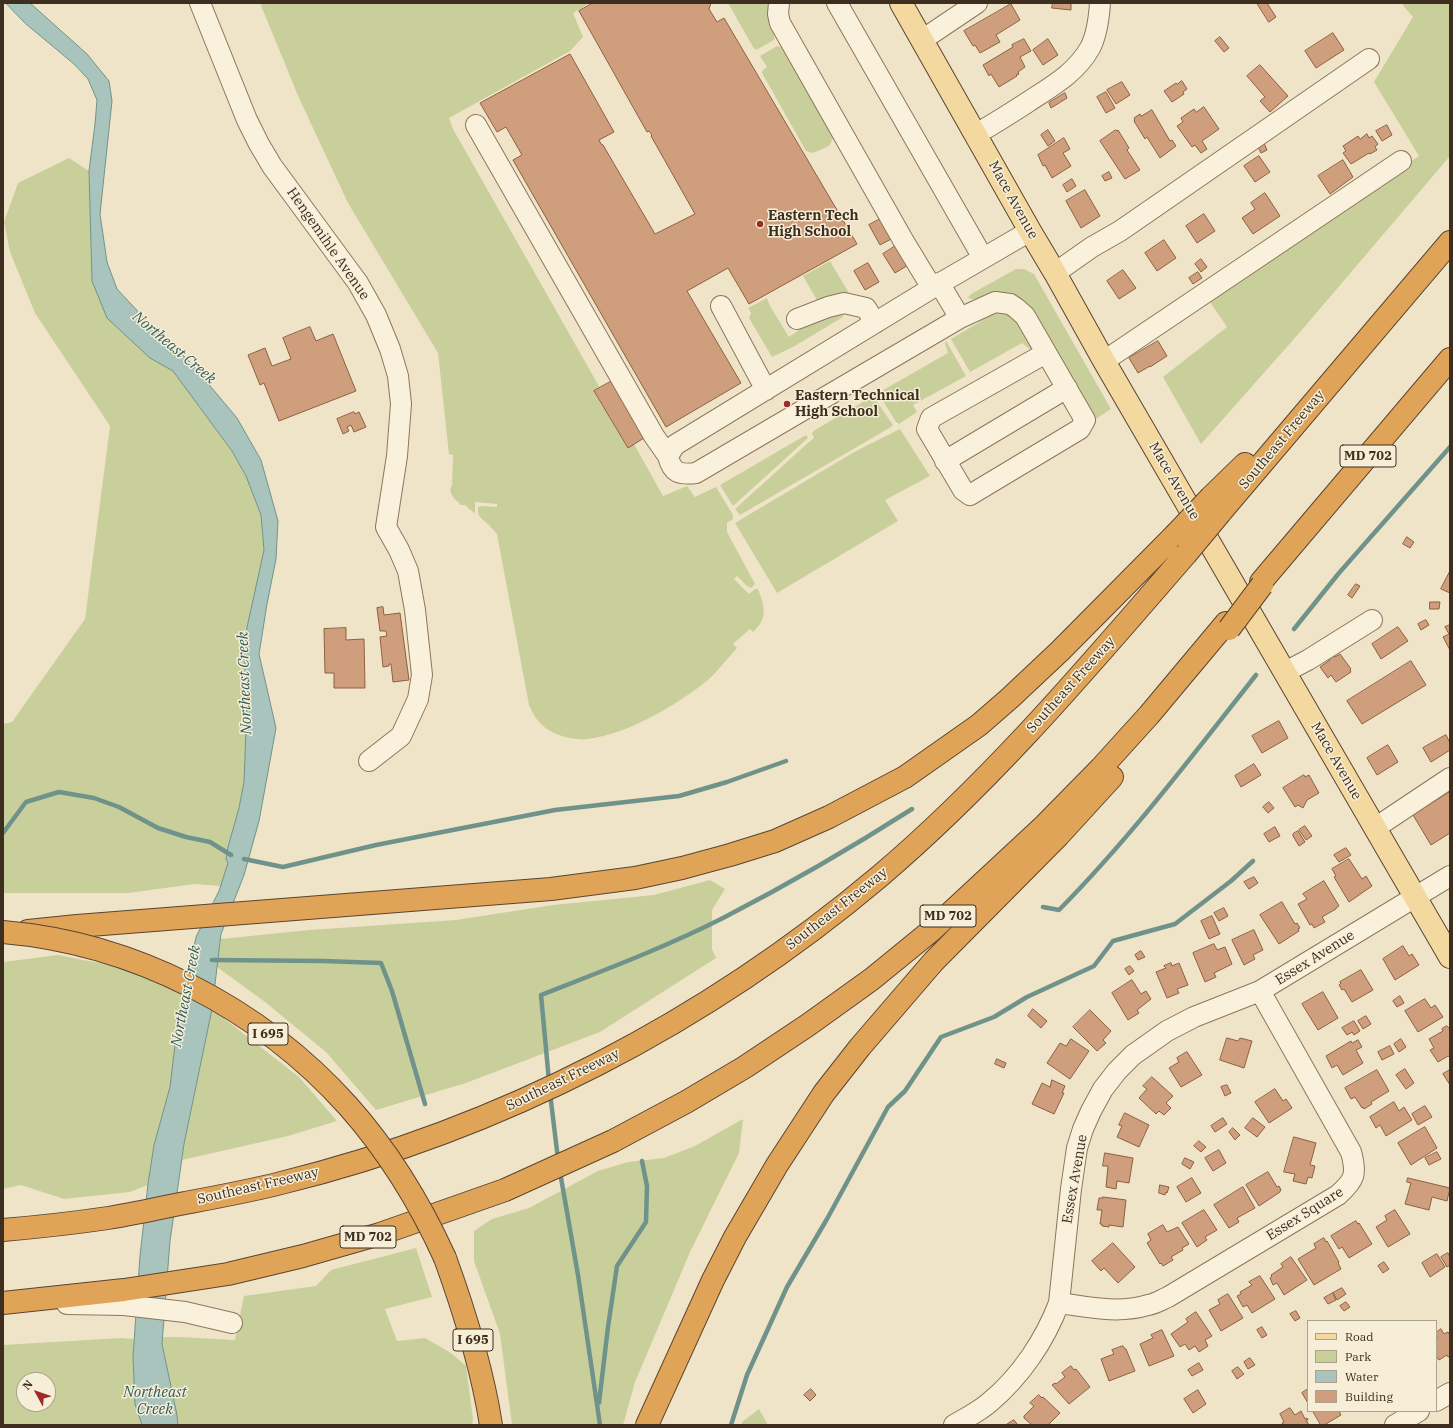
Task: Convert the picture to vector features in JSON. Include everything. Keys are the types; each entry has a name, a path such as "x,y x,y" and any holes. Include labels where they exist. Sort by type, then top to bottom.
{"highway":[{"path":"3,933 551,889 635,878 682,868 730,855 775,840 829,817 905,777 979,725 1010,698 1070,641 1175,535 1216,505 1353,356 1450,242"},
{"name":"MD 702","path":"8,1303 124,1290 228,1274 303,1256 380,1234 506,1190 613,1141 686,1102 745,1067 802,1029 872,979 932,930 1039,831 1101,768 1227,626 1262,584 1285,553 1450,359"},
{"name":"Southeast Freeway","path":"3,1230 109,1218 281,1183 355,1163 496,1113 605,1060 702,1006 762,967 823,922 880,876 936,826 990,774 1045,716 1186,554 1216,505"},
{"path":"647,1425 713,1280 735,1237 777,1164 824,1093 860,1047 934,961 1054,841 1111,778 1158,723 1227,626"},
{"name":"I 695","path":"3,933 26,934 86,946 133,961 174,978 215,998 248,1019 314,1072 348,1106 403,1179 430,1225 445,1258 461,1302 474,1345 486,1392 491,1425"}],"main road":[{"name":"Mace Avenue","path":"901,3 1030,231 1055,272 1104,361 1450,957"}],"street":[{"name":"Hengemihle Avenue","path":"200,3 247,120 259,144 272,166 313,219 358,283 379,322 390,349 398,376 401,404 397,456 386,527 399,550 408,571 415,610 422,675 418,699 401,736 369,761"},
{"path":"779,3 778,14 780,23 899,233 960,318"},
{"path":"837,3 983,258"},
{"path":"922,40 977,3"},
{"path":"976,134 1067,76 1075,69 1091,46 1095,33 1100,3"},
{"path":"1055,272 1120,231 1369,59"},
{"path":"476,126 654,436 668,456 671,467 677,471 685,474 696,473 960,318 995,302 1010,304 1025,316 1046,352 1067,388 1085,420 1080,429 970,495 963,490 927,429 930,418 1046,352"},
{"path":"1104,361 1401,161"},
{"path":"668,456 675,445 936,286 1030,231"},
{"path":"797,319 828,306 844,303 866,308 875,323"},
{"path":"720,306 766,390"},
{"path":"945,461 1067,388"},
{"path":"1285,672 1308,660 1372,620"},
{"path":"1375,828 1450,778"},
{"name":"Essex Avenue","path":"954,1425 989,1403 1015,1377 1047,1330 1058,1303 1077,1148 1091,1111 1103,1089 1117,1071 1133,1055 1167,1031 1194,1017 1260,991 1414,896 1450,876"},
{"name":"Essex Square","path":"1058,1303 1106,1310 1124,1310 1149,1305 1168,1297 1338,1196 1352,1181 1355,1170 1351,1152 1260,991"},
{"path":"8,1303 124,1305 185,1312 232,1322"},
{"path":"1437,1400 1450,1393"},
{"path":"1395,1425 1417,1412"}],"green space":[{"path":"260,3 590,3 573,13 583,37 570,51 449,118 453,129 600,388 594,392 627,447 634,444 663,496 687,486 695,497 716,487 733,515 733,519 727,523 727,532 755,584 751,588 737,576 734,579 749,594 755,589 758,589 764,612 758,627 753,632 750,629 733,644 737,648 708,680 696,690 651,717 635,725 603,736 588,739 576,739 562,736 550,731 540,723 529,705 497,534 480,517 478,513 478,507 497,507 497,504 475,502 474,513 465,505 461,505 450,491 452,485 453,455 449,454 438,353 348,203 299,98"},
{"path":"728,3 771,3 775,31 774,40 756,50"},
{"path":"1401,3 1450,3 1450,156 1301,331 1201,444 1163,377 1227,327 1208,299 1419,156 1374,82 1413,17"},
{"path":"777,46 784,48 834,136 829,146 813,153 806,151 762,73 767,67 760,56"},
{"path":"69,158 89,171 92,281 150,358 173,371 232,451 246,476 261,515 264,550 246,632 244,650 247,703 244,782 226,859 228,863 221,886 195,884 128,893 3,893 3,724 12,722 85,619 110,426 35,313 10,252 4,222 18,183"},
{"path":"830,261 850,295 818,302 803,276"},
{"path":"1016,269 1024,269 1034,274 1111,409 1096,419 1035,312 1026,303 1017,298 979,301 968,298 971,294"},
{"path":"767,298 770,306 789,337 806,325 844,311 843,317 793,347 772,357 749,318 751,313 748,308"},
{"path":"1003,312 1016,316 1034,348 1032,351 1022,343 970,372 951,339 993,314"},
{"path":"946,341 966,376 913,405 917,412 899,424 896,422 878,393 948,353 945,344"},
{"path":"873,396 893,425 891,427 740,515 735,509 814,438 812,433 815,430"},
{"path":"900,429 930,476 885,500 898,521 777,593 735,523 856,451"},
{"path":"806,435 808,438 733,506 720,485"},
{"path":"710,880 725,889 712,910 712,949 716,958 600,1032 466,1083 376,1110 326,1052 265,1002 217,967 221,939 309,930 456,920 553,905 654,895"},
{"path":"58,955 130,969 183,995 177,1028 170,1087 154,1145 148,1185 130,1192 64,1199 21,1185 3,1189 3,962"},
{"path":"212,1009 299,1077 337,1121 288,1136 182,1160"},
{"path":"743,1119 739,1153 690,1252 635,1382 623,1425 512,1425 500,1334 474,1261 474,1231 492,1219 529,1208 598,1171 628,1162 664,1158 695,1146"},
{"path":"416,1248 432,1297 385,1309 397,1341 425,1338 451,1353 466,1366 473,1419 472,1425 178,1425 162,1344 162,1337 235,1340 244,1296 316,1286 331,1270"},
{"path":"121,1338 134,1339 133,1357 135,1404 142,1425 3,1425 3,1345"},
{"path":"759,1409 768,1425 741,1425 742,1422"}],"water":[{"name":"Northeast Creek","path":"6,3 30,3 87,54 109,81 112,101 100,214 107,262 117,289 146,320 190,362 237,418 261,460 278,521 276,559 259,654 276,728 259,821 244,875 221,934 212,1009 184,1144 170,1241 162,1344 178,1425 142,1425 135,1404 133,1357 140,1256 154,1145 170,1087 177,1028 196,937 219,891 228,863 226,859 228,847 239,808 244,782 247,703 244,650 246,632 264,550 261,515 246,476 232,451 173,371 150,358 107,318 92,281 89,171 97,100 88,79 74,64 26,24"}],"building":[{"name":"Eastern Tech High School","path":"593,3 711,3 709,9 717,22 724,18 857,244 749,304 728,268 687,291 741,383 666,427 513,160 522,155 506,127 497,132 480,103 570,54 614,132 599,140 655,234 695,214 651,136 652,135 649,131 647,132 579,11"},
{"path":"1053,3 1071,3 1071,10 1052,8"},
{"path":"1257,3 1267,3 1276,17 1269,22"},
{"path":"1011,4 1020,20 996,35 1000,42 980,53 975,45 973,46 964,31"},
{"path":"1333,33 1344,50 1316,68 1305,51"},
{"path":"1220,37 1229,48 1224,52 1215,41"},
{"path":"1024,39 1031,51 1020,57 1025,67 1018,72 1019,74 1016,75 1017,76 999,87 991,74 989,76 983,65 1013,47 1012,45"},
{"path":"1048,39 1058,55 1043,65 1033,50"},
{"path":"1260,65 1288,96 1270,112 1260,101 1265,97 1247,76"},
{"path":"1182,81 1187,89 1183,92 1184,94 1172,102 1164,91"},
{"path":"1122,82 1130,95 1116,104 1107,90"},
{"path":"1106,92 1115,108 1106,113 1097,97"},
{"path":"1065,93 1067,98 1051,108 1049,103"},
{"path":"1204,107 1219,129 1202,141 1207,149 1201,153 1195,145 1192,147 1177,126 1183,122 1181,118 1194,109 1196,112"},
{"path":"1152,110 1170,141 1172,140 1176,146 1160,158 1147,137 1145,139 1134,121 1134,118 1140,114 1141,116"},
{"path":"1387,125 1392,135 1382,141 1376,131"},
{"path":"1048,130 1055,141 1048,146 1041,135"},
{"path":"1118,130 1129,148 1127,150 1140,170 1125,179 1100,141"},
{"path":"1367,134 1369,138 1372,136 1378,144 1375,147 1377,150 1351,164 1343,153 1346,151 1343,146 1358,136 1360,139"},
{"path":"1064,138 1070,149 1063,153 1071,166 1052,178 1045,165 1043,166 1038,155"},
{"path":"1264,143 1267,150 1261,153 1258,147"},
{"path":"1259,156 1270,172 1255,182 1244,166"},
{"path":"1343,160 1353,177 1330,194 1318,176"},
{"path":"1109,172 1112,178 1105,181 1102,176"},
{"path":"1072,179 1076,186 1067,192 1063,185"},
{"path":"1085,190 1100,216 1081,228 1066,201"},
{"path":"1265,193 1280,216 1253,234 1242,218 1255,209 1251,203"},
{"path":"1204,214 1215,231 1197,243 1186,226"},
{"path":"882,218 893,238 880,245 869,225"},
{"path":"1164,240 1176,258 1157,271 1145,253"},
{"path":"897,245 910,264 895,273 883,254"},
{"path":"1201,259 1207,267 1201,272 1195,264"},
{"path":"868,263 879,282 865,290 854,271"},
{"path":"1123,270 1136,288 1119,299 1107,281"},
{"path":"1198,272 1202,278 1193,284 1189,278"},
{"path":"310,327 316,341 333,334 356,391 279,421 264,383 260,385 248,355 265,348 272,366 291,359 283,338"},
{"path":"1158,341 1167,356 1138,373 1129,358"},
{"path":"612,381 644,438 628,448 594,391"},
{"path":"354,412 355,414 359,412 366,427 354,432 351,425 347,427 349,431 343,434 337,419"},
{"path":"1407,537 1414,542 1410,548 1403,544"},
{"path":"1450,571 1450,593 1441,589"},
{"path":"1356,584 1360,586 1352,598 1348,595"},
{"path":"1430,602 1440,602 1439,609 1430,609"},
{"path":"383,607 384,615 400,613 409,680 393,682 391,664 383,667 380,637 387,636 386,631 380,631 377,608"},
{"path":"1426,620 1429,625 1421,630 1418,624"},
{"path":"1450,625 1450,650 1443,637 1449,634 1445,627"},
{"path":"1398,627 1408,641 1381,659 1372,644"},
{"path":"346,628 346,640 364,639 365,688 334,688 334,673 325,673 324,629"},
{"path":"1333,654 1335,657 1340,654 1351,669 1351,672 1336,682 1331,675 1328,678 1320,667 1330,660 1328,657"},
{"path":"1411,661 1426,685 1362,724 1347,701"},
{"path":"1279,721 1288,738 1262,753 1252,736"},
{"path":"1446,735 1450,743 1450,750 1431,762 1423,748"},
{"path":"1388,745 1398,762 1377,775 1367,758"},
{"path":"1254,764 1261,775 1241,787 1235,776"},
{"path":"1304,775 1305,777 1309,775 1319,793 1307,800 1303,808 1298,805 1295,807 1283,788"},
{"path":"1450,792 1450,833 1431,845 1413,815"},
{"path":"1269,802 1274,808 1268,813 1263,807"},
{"path":"1305,826 1312,836 1306,840 1299,830"},
{"path":"1275,827 1280,836 1269,842 1264,834"},
{"path":"1298,831 1305,842 1299,846 1293,836 1293,834"},
{"path":"1346,848 1351,855 1339,862 1334,855"},
{"path":"1349,859 1362,879 1366,876 1372,886 1349,902 1334,877 1336,876 1332,869"},
{"path":"1254,877 1258,883 1249,889 1244,882"},
{"path":"1324,881 1339,906 1322,917 1325,922 1314,928 1312,924 1310,925 1298,904 1307,899 1303,894"},
{"path":"1282,902 1295,924 1297,923 1300,928 1298,929 1299,931 1279,944 1260,915"},
{"path":"1224,908 1228,916 1219,921 1214,913"},
{"path":"1212,916 1220,934 1209,939 1201,921"},
{"path":"1254,930 1263,950 1253,955 1255,959 1244,965 1232,940"},
{"path":"1214,944 1217,950 1225,947 1232,964 1214,973 1216,977 1205,982 1193,953"},
{"path":"1403,946 1409,956 1412,954 1419,965 1395,980 1383,959"},
{"path":"1141,951 1145,957 1138,960 1135,955"},
{"path":"1171,963 1172,966 1179,963 1188,985 1177,989 1179,993 1167,998 1156,972 1166,968 1164,966"},
{"path":"1130,966 1134,971 1129,975 1125,969"},
{"path":"1361,970 1373,990 1352,1002 1344,989 1342,990 1339,985 1341,983 1340,982"},
{"path":"1132,980 1141,994 1146,991 1151,999 1137,1010 1139,1013 1128,1020 1112,993"},
{"path":"1323,992 1338,1018 1318,1030 1302,1004"},
{"path":"1400,996 1404,1003 1397,1007 1393,1001"},
{"path":"1425,999 1431,1008 1435,1005 1443,1017 1418,1032 1405,1011"},
{"path":"1033,1009 1047,1021 1041,1028 1028,1016"},
{"path":"1090,1010 1111,1031 1103,1040 1106,1043 1097,1051 1073,1027"},
{"path":"1366,1016 1371,1024 1363,1029 1358,1021"},
{"path":"1354,1021 1360,1031 1354,1035 1352,1032 1347,1035 1342,1028"},
{"path":"1447,1026 1449,1028 1450,1027 1450,1057 1448,1056 1438,1062 1430,1050 1434,1048 1429,1039 1443,1031 1442,1029"},
{"path":"1227,1038 1238,1041 1240,1038 1252,1041 1244,1068 1220,1060"},
{"path":"1071,1039 1089,1051 1070,1079 1047,1063 1060,1043 1066,1046"},
{"path":"1401,1039 1406,1047 1399,1052 1394,1044"},
{"path":"1358,1040 1362,1047 1356,1050 1363,1063 1343,1075 1337,1065 1332,1068 1326,1056 1351,1041 1352,1043"},
{"path":"1390,1046 1394,1054 1382,1060 1378,1052"},
{"path":"1187,1052 1202,1075 1181,1087 1169,1068 1179,1062 1177,1058"},
{"path":"997,1059 1006,1063 1004,1068 995,1064"},
{"path":"1405,1069 1414,1083 1406,1089 1396,1075"},
{"path":"1377,1070 1389,1091 1371,1102 1372,1104 1364,1109 1355,1097 1351,1099 1345,1088"},
{"path":"1450,1070 1450,1085 1443,1074"},
{"path":"1152,1077 1173,1096 1166,1103 1171,1108 1164,1115 1159,1111 1156,1114 1139,1098 1147,1089 1143,1086"},
{"path":"1052,1080 1065,1086 1062,1093 1064,1093 1054,1114 1032,1104 1042,1083 1050,1087"},
{"path":"1227,1085 1231,1093 1225,1096 1221,1087"},
{"path":"1275,1089 1283,1101 1286,1099 1292,1108 1269,1123 1255,1102"},
{"path":"1394,1102 1399,1111 1404,1107 1412,1120 1386,1136 1380,1125 1376,1128 1370,1117"},
{"path":"1425,1106 1432,1117 1418,1125 1412,1114"},
{"path":"1125,1113 1149,1125 1139,1147 1117,1137 1122,1126 1119,1125"},
{"path":"1223,1118 1227,1124 1215,1132 1211,1126"},
{"path":"1253,1118 1265,1127 1257,1137 1245,1128"},
{"path":"1425,1127 1437,1148 1411,1165 1398,1143"},
{"path":"1233,1128 1240,1135 1235,1140 1229,1132"},
{"path":"1294,1137 1316,1143 1310,1165 1315,1166 1312,1178 1308,1177 1306,1184 1293,1181 1295,1174 1284,1172"},
{"path":"1199,1141 1206,1147 1201,1152 1194,1146"},
{"path":"1219,1150 1226,1163 1213,1171 1205,1158"},
{"path":"1437,1152 1441,1159 1429,1165 1425,1158"},
{"path":"1105,1153 1133,1158 1129,1183 1117,1181 1116,1189 1106,1187 1108,1166 1103,1166"},
{"path":"1185,1158 1194,1162 1190,1169 1182,1164"},
{"path":"1268,1172 1277,1187 1279,1186 1281,1190 1259,1206 1246,1185"},
{"path":"1192,1178 1201,1193 1186,1202 1177,1187"},
{"path":"1408,1178 1450,1188 1447,1201 1432,1197 1429,1210 1405,1204 1411,1183 1407,1182"},
{"path":"1160,1185 1169,1187 1165,1195 1159,1193"},
{"path":"1243,1187 1255,1208 1237,1218 1239,1222 1229,1228 1214,1205"},
{"path":"1103,1197 1126,1200 1123,1227 1109,1225 1109,1227 1102,1226 1102,1224 1100,1224 1102,1210 1097,1210 1099,1198"},
{"path":"1204,1210 1217,1230 1205,1237 1207,1240 1197,1247 1182,1223"},
{"path":"1395,1210 1410,1234 1388,1247 1376,1227 1387,1220 1385,1216"},
{"path":"1356,1221 1358,1224 1359,1223 1372,1244 1349,1258 1342,1247 1339,1249 1331,1236"},
{"path":"1163,1225 1167,1232 1178,1227 1189,1244 1182,1248 1183,1250 1171,1257 1173,1260 1163,1266 1161,1263 1160,1264 1147,1243 1151,1240 1148,1234"},
{"path":"1324,1238 1339,1262 1338,1263 1341,1269 1314,1285 1298,1259 1316,1248 1314,1244"},
{"path":"1113,1243 1135,1267 1118,1283 1104,1268 1101,1271 1092,1261"},
{"path":"1448,1253 1450,1257 1450,1265 1447,1267 1441,1257"},
{"path":"1437,1254 1445,1267 1430,1277 1422,1263"},
{"path":"1291,1257 1307,1280 1284,1295 1277,1283 1273,1285 1270,1278 1272,1276 1271,1275 1283,1267 1281,1264"},
{"path":"1384,1262 1389,1269 1383,1273 1378,1266"},
{"path":"1260,1276 1275,1299 1252,1313 1247,1305 1243,1307 1237,1296 1241,1294 1240,1292 1252,1285 1249,1282"},
{"path":"1342,1288 1346,1294 1337,1300 1333,1293"},
{"path":"1333,1293 1336,1300 1328,1304 1324,1298"},
{"path":"1228,1294 1243,1318 1221,1331 1209,1310 1220,1304 1218,1300"},
{"path":"1346,1302 1350,1307 1344,1311 1340,1306"},
{"path":"1296,1311 1300,1318 1295,1321 1290,1314"},
{"path":"1196,1312 1212,1336 1205,1340 1208,1346 1199,1352 1195,1346 1189,1350 1185,1344 1180,1347 1171,1334 1188,1322 1186,1319"},
{"path":"1262,1327 1267,1335 1262,1338 1257,1330"},
{"path":"1441,1329 1444,1334 1448,1332 1450,1335 1450,1356 1448,1357 1447,1355 1439,1360 1437,1357 1437,1332"},
{"path":"1162,1330 1174,1356 1149,1366 1140,1344 1153,1338 1151,1335"},
{"path":"1123,1346 1126,1349 1135,1371 1109,1381 1101,1359 1114,1354 1112,1350"},
{"path":"1250,1358 1255,1365 1248,1369 1244,1362"},
{"path":"1199,1363 1203,1370 1192,1376 1188,1370"},
{"path":"1071,1366 1074,1370 1076,1369 1090,1387 1069,1404 1052,1385 1055,1383 1056,1384 1065,1377 1062,1373"},
{"path":"1238,1367 1244,1374 1237,1379 1232,1371"},
{"path":"811,1389 816,1395 810,1401 804,1395"},
{"path":"1198,1390 1206,1404 1193,1413 1184,1399"},
{"path":"1307,1390 1307,1401 1302,1393"},
{"path":"1039,1395 1060,1413 1048,1425 1032,1425 1024,1418 1024,1416 1034,1406 1030,1403"},
{"path":"1290,1408 1295,1415 1301,1411 1305,1419 1307,1418 1308,1420 1306,1420 1309,1425 1283,1425 1282,1423 1284,1422 1280,1414"},
{"path":"1314,1412 1340,1412 1341,1415 1324,1425 1321,1425"},
{"path":"1014,1420 1018,1425 1006,1425"}],"waterway":[{"path":"1294,629 1339,573 1450,447"},
{"path":"1043,907 1059,910 1086,882 1161,795 1256,675"},
{"path":"244,859 283,867 376,845 555,810 679,796 727,782 786,761"},
{"path":"3,833 26,802 59,792 94,798 119,807 158,828 186,837 210,842 231,855"},
{"path":"549,1081 541,995 656,949 723,918 819,866 912,809"},
{"path":"731,1425 747,1375 787,1287 827,1219 888,1107 905,1091 941,1037 994,1017 1027,997 1094,966 1113,941 1175,924 1231,881 1253,861"},
{"path":"212,960 381,963 392,991 425,1104"},
{"path":"550,1093 558,1159"},
{"path":"599,1403 617,1266 646,1222 647,1186 642,1161"},
{"path":"560,1172 578,1275 600,1425"}],"place":[{"name":"Eastern Tech High School","path":"760,224"},
{"name":"Eastern Technical High School","path":"787,404"}]}
